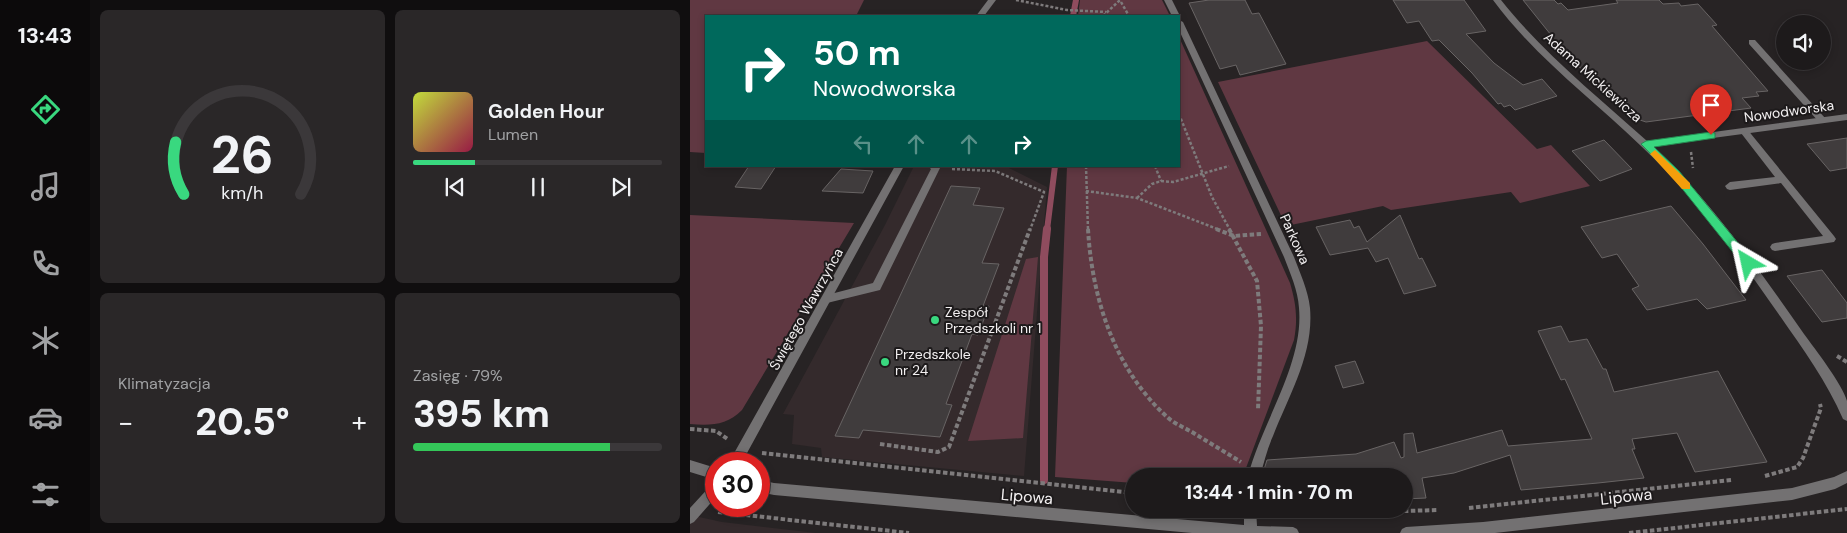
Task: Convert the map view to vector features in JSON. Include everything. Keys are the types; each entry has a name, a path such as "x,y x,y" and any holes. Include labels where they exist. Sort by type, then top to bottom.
{"street":[{"path":"981,15 992,0"},
{"path":"1168,0 1176,15"},
{"name":"Adama Mickiewicza","path":"1497,0 1528,38 1646,144 1675,174 1735,245 1819,364 1847,415"},
{"name":"Parkowa","path":"1180,24 1276,233 1300,287 1304,301 1305,322 1292,376 1256,468"},
{"path":"1752,42 1822,120"},
{"name":"Nowodworska","path":"1646,144 1847,116"},
{"path":"1744,130 1831,239 1775,247"},
{"name":"Świętego Wawrzyńca","path":"740,452 899,167"},
{"path":"827,299 876,287 934,167"},
{"path":"1730,186 1783,179"},
{"path":"690,466 705,471"},
{"name":"Lipowa","path":"1406,533 1483,528 1792,494 1836,483 1847,477"},
{"name":"Lipowa","path":"770,488 1251,532 1293,533"},
{"path":"694,513 705,500"},
{"path":"1250,518 1251,532"}],"path":[{"path":"1016,0 1066,10 1106,12"},
{"path":"1104,15 1121,1 1129,15"},
{"path":"1180,118 1212,197 1257,281 1260,326 1257,384 1258,414"},
{"path":"1678,140 1692,152 1693,176"},
{"path":"1137,198 1152,184 1161,181 1173,182 1244,163"},
{"path":"880,444 938,452 949,447 1044,192 994,171 934,167"},
{"path":"1086,167 1086,191 1096,296 1106,329 1130,377 1166,416 1245,468"},
{"path":"1155,167 1161,181"},
{"path":"1086,191 1110,196 1137,198 1234,236 1276,233"},
{"path":"1757,477 1797,467 1803,458 1821,408 1819,397"},
{"path":"690,429 716,431 742,448"},
{"path":"764,444 759,453 1125,492"},
{"path":"1466,508 1738,479"},
{"path":"1629,533 1847,509"},
{"path":"1413,511 1447,510"},
{"path":"694,513 909,533"}],"shaded area":[{"path":"690,0 864,0 856,15 705,15 705,153 690,152"},
{"path":"1080,0 1162,0 1170,15 1078,15"},
{"path":"1180,39 1290,283 1296,311 1296,325 1294,340 1246,468 1125,468 1125,482 1055,477 1067,167 1180,167"},
{"path":"1427,41 1537,149 1551,145 1590,186 1520,203 1511,192 1391,210 1383,206 1286,226 1218,82"},
{"name":"Zespół Przedszkoli nr 1","path":"914,167 1007,167 1047,187 1024,476 822,457 821,448 792,444 794,415 783,414 885,225"},
{"path":"690,215 854,223 742,410 724,422 705,425 690,424"},
{"path":"1038,257 1023,438 968,441 1026,259"},
{"path":"690,515 722,522 816,533 690,533"}],"building":[{"path":"1209,0 1245,0 1252,14 1259,13 1286,64 1240,75 1236,65 1220,69 1189,3"},
{"path":"1393,0 1464,0 1486,31 1466,34 1494,63 1523,85 1542,79 1557,96 1515,110 1510,105 1504,107 1501,103 1498,104 1472,73 1439,40 1432,41 1419,21 1407,23"},
{"path":"1523,0 1554,0 1558,4 1561,3 1568,10 1618,3 1616,0 1659,0 1663,4 1679,3 1681,6 1698,4 1717,25 1712,26 1768,91 1756,92 1759,96 1742,98 1751,108 1646,122 1637,119 1546,37 1551,35"},
{"path":"1847,138 1847,168 1830,171 1807,144"},
{"path":"1604,140 1632,169 1600,181 1572,151"},
{"path":"748,167 775,167 761,189 735,187"},
{"path":"841,169 873,171 863,193 822,191"},
{"path":"951,186 980,188 973,205 1004,208 982,263 999,264 983,306 989,306 978,335 972,334 946,404 952,405 940,437 863,430 859,438 835,436"},
{"path":"1671,206 1746,300 1707,309 1697,299 1647,310 1632,289 1639,286 1617,254 1602,258 1581,227"},
{"path":"1400,215 1419,259 1422,258 1436,286 1404,294 1388,258 1376,262 1368,248 1330,255 1316,227 1350,220 1354,228 1359,226 1367,242"},
{"path":"1822,270 1847,303 1847,318 1822,322 1787,276"},
{"path":"1561,326 1569,342 1587,339 1603,369 1606,369 1614,392 1718,371 1767,462 1695,472 1677,433 1632,439 1635,449 1632,449 1644,478 1521,490 1510,455 1454,473 1422,478 1426,498 1413,499 1413,468 1264,468 1267,460 1356,454 1394,442 1401,458 1404,457 1404,434 1413,433 1417,453 1502,430 1508,446 1592,439 1565,379 1561,380 1538,331"},
{"path":"1355,361 1364,383 1343,388 1335,366"}],"waterway":[{"path":"1073,15 1076,0"},
{"path":"1047,230 1055,167"},
{"path":"1044,480 1044,257 1047,229"}],"slow traffic":[{"path":"1655,154 1686,186"}],"place":[{"name":"Zespół Przedszkoli nr 1","path":"935,320"},
{"name":"Przedszkole nr 24","path":"885,362"}],"route":[{"path":"1711,135 1646,144 1675,174 1730,238 1748,263"}]}
